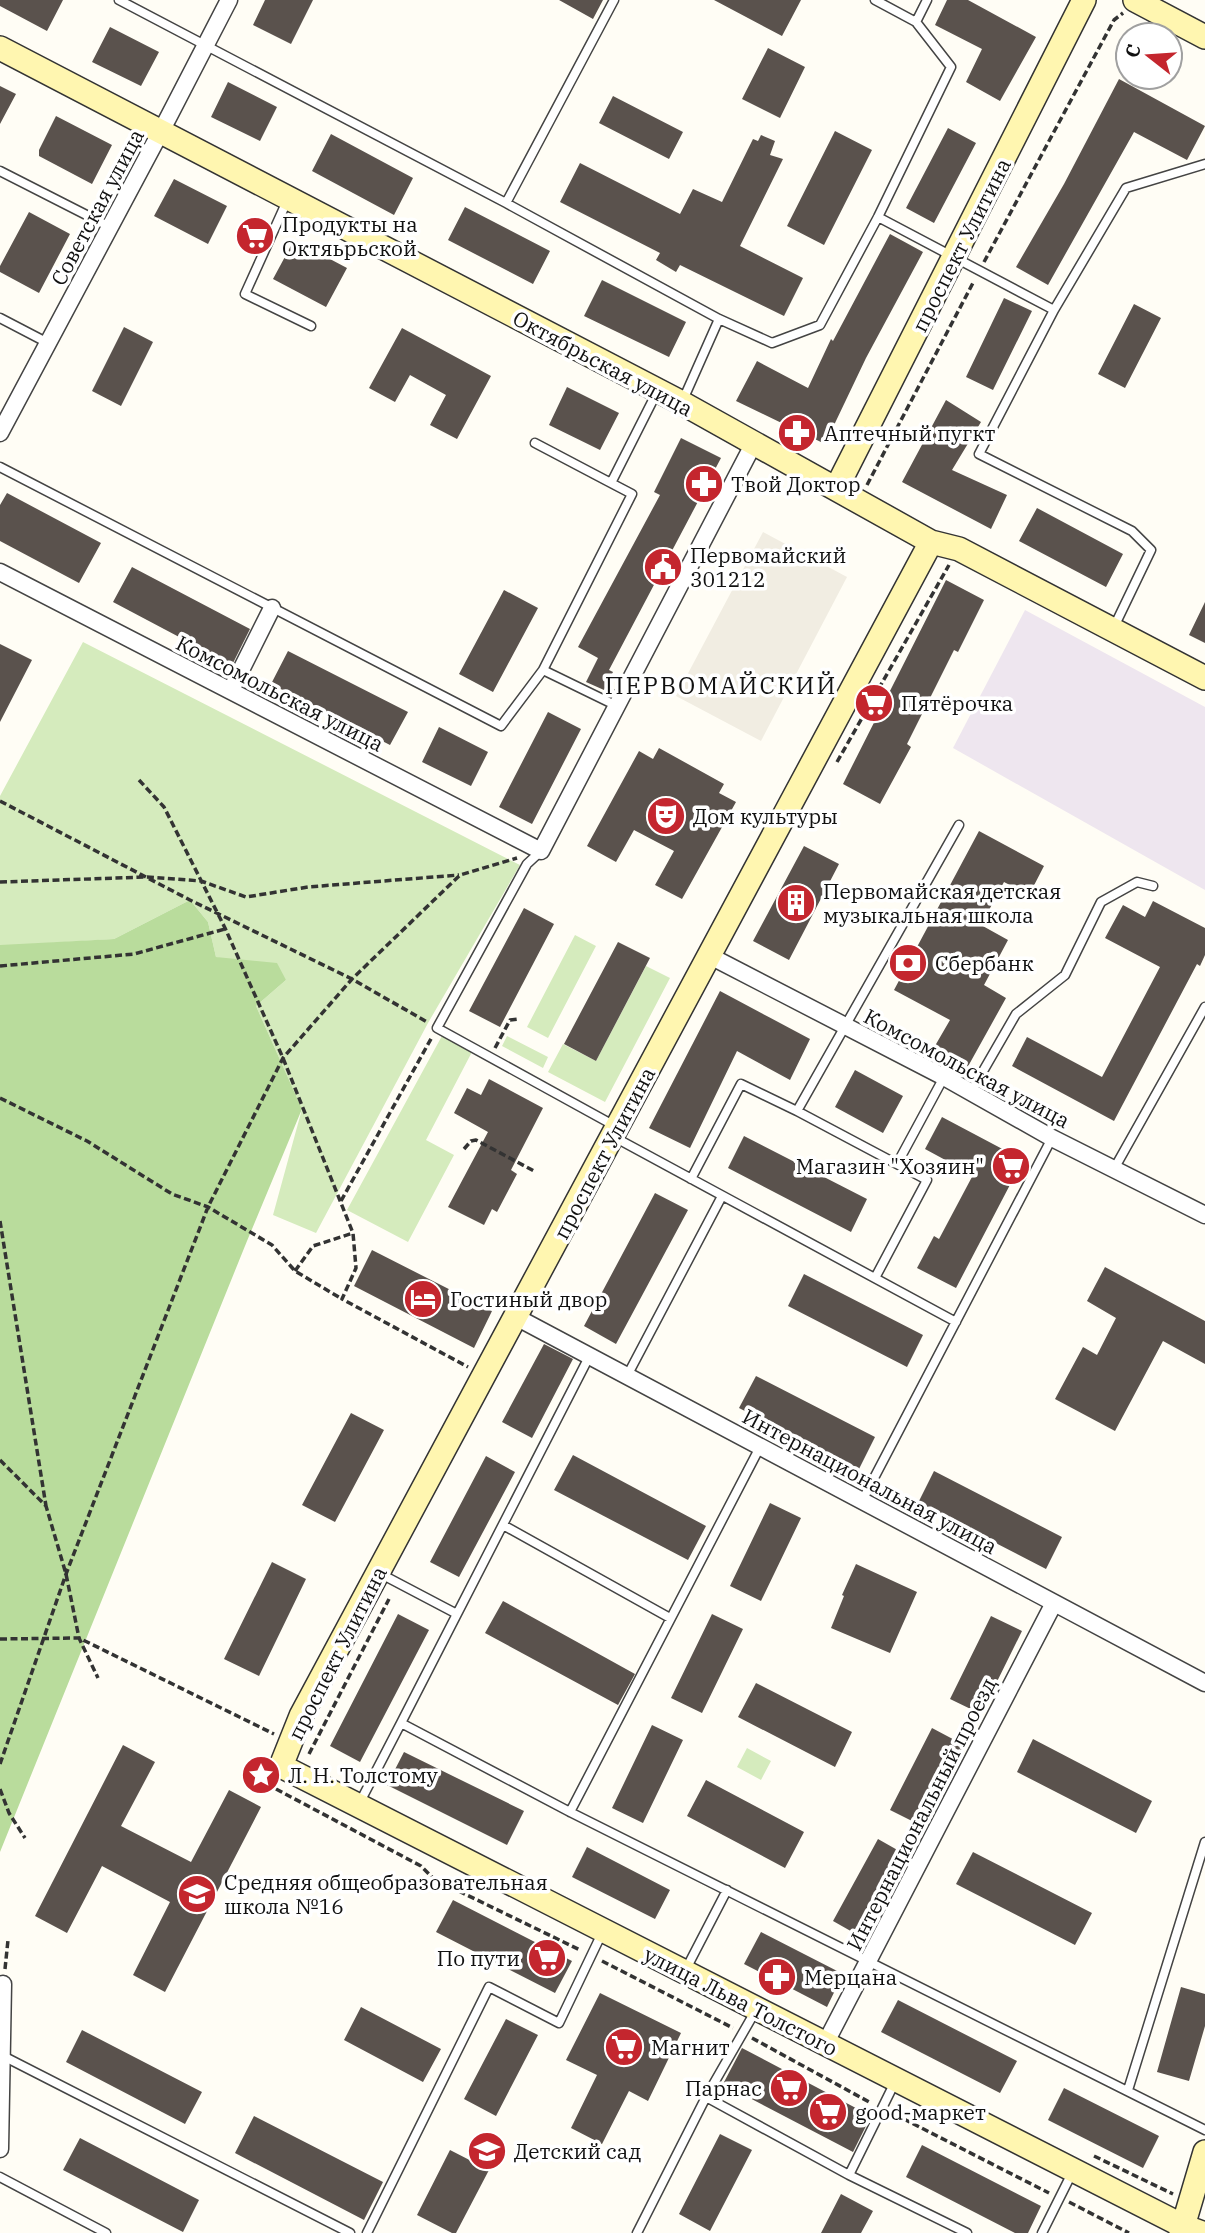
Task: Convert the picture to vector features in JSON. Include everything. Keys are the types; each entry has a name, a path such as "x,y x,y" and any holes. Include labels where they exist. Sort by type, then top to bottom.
{"street":[{"name":"Советская улица","path":"0,433 229,0"},
{"name":"проспект Улитина","path":"836,489 1084,0"},
{"path":"1135,0 1205,37"},
{"name":"Октябрьская улица","path":"0,48 682,403 932,542 960,549 1205,678"},
{"path":"541,851 754,443"},
{"name":"проспект Улитина","path":"281,1766 301,1716 932,542"},
{"name":"Комсомольская улица","path":"0,572 541,851"},
{"path":"231,691 272,608"},
{"name":"Комсомольская улица","path":"710,957 944,1077 1052,1138 1205,1214"},
{"name":"Интернациональная улица","path":"516,1317 1205,1683"},
{"name":"Интернациональный проезд","path":"825,2044 1054,1603"},
{"name":"улица Льва Толстого","path":"281,1766 1189,2231"},
{"path":"0,2149 4,1984"},
{"path":"1189,2231 1205,2152"}],"lane":[{"path":"119,0 506,203 719,319 772,344 820,325 878,217 951,67 916,22 875,0"},
{"path":"506,203 614,0"},
{"path":"916,22 927,0"},
{"path":"1113,629 1151,550 1132,531 979,454 1054,310 1126,188 1205,164"},
{"path":"0,171 110,227"},
{"path":"289,199 245,294 311,326"},
{"path":"878,217 1054,310"},
{"path":"0,318 48,343"},
{"path":"682,403 719,319"},
{"path":"611,483 657,391"},
{"path":"0,467 501,726 543,670 632,494 535,443"},
{"path":"543,670 617,706"},
{"path":"797,1111 959,825"},
{"path":"541,851 527,864 437,1028 490,1057 691,1179 956,1322"},
{"path":"971,1092 1016,1014 1065,975 1101,902 1138,882 1153,886"},
{"path":"1114,1169 1205,1007"},
{"path":"897,1164 944,1077"},
{"path":"691,1179 741,1084 927,1180 875,1278"},
{"path":"862,1501 1052,1138"},
{"path":"627,1376 722,1196"},
{"path":"358,1805 590,1355"},
{"path":"570,1812 760,1447"},
{"path":"503,1525 670,1618"},
{"path":"378,1572 457,1614"},
{"path":"401,1723 570,1812 1205,2130"},
{"path":"1128,2091 1205,1842"},
{"path":"684,1972 726,1890"},
{"path":"367,2233 489,1987 559,2023 603,1930"},
{"path":"637,2233 706,2097 757,2009"},
{"path":"3,2056 350,2233"},
{"path":"849,2175 896,2080"},
{"path":"706,2097 849,2175 967,2233"},
{"path":"1041,2233 1073,2170"},
{"path":"0,2177 106,2233"}],"path":[{"path":"139,780 164,807 225,928 284,1058 341,1202 353,1233 356,1268 342,1299"},
{"path":"0,802 352,979 416,1015"},
{"path":"0,882 146,877 201,881 246,897 308,887 460,875 541,851"},
{"path":"0,1764 66,1574 208,1207 284,1058 352,979 460,875"},
{"path":"0,966 134,954 225,928"},
{"path":"490,1057 510,1020 518,1018"},
{"path":"341,1202 437,1028"},
{"path":"0,1098 87,1141 172,1194 208,1207 272,1245 295,1271 484,1376"},
{"path":"464,1149 474,1140 534,1171"},
{"path":"0,1221 46,1506 66,1574 79,1638 98,1678"},
{"path":"295,1271 313,1246 353,1233"},
{"path":"0,1460 46,1506"},
{"path":"0,1639 79,1638 276,1735"},
{"path":"0,1789 9,1813 25,1838"},
{"path":"276,1789 421,1866 434,1879 743,2033 882,2109 1129,2233"},
{"path":"4,1984 8,1940"}],"shaded area":[{"path":"763,532 847,577 761,741 676,696"},
{"path":"1025,610 1205,707 1205,890 953,748"}],"green space":[{"path":"83,642 520,865 428,1023 316,1233 273,1215 302,1109 256,1006 286,980 216,957 208,922 190,900 114,939 0,946 0,796"},
{"path":"190,900 208,922 216,957 277,963 286,980 256,1006 302,1109 0,1852 0,945 114,939"},
{"path":"575,935 596,946 548,1038 527,1027"},
{"path":"646,966 670,978 605,1102 548,1072 563,1044 596,1061"},
{"path":"443,1034 473,1050 426,1140 454,1155 408,1242 347,1210"},
{"path":"507,1036 548,1057 543,1068 502,1046"},
{"path":"747,1748 771,1761 761,1780 737,1767"}],"building":[{"path":"0,0 63,0 47,31 0,6"},
{"path":"265,0 313,0 291,44 253,25"},
{"path":"559,0 603,0 593,19"},
{"path":"714,0 801,0 782,36"},
{"path":"947,0 968,0 1036,37 1000,101 966,82 982,49 935,25"},
{"path":"110,27 159,52 141,86 92,62"},
{"path":"768,48 805,67 780,118 742,99"},
{"path":"228,82 277,107 260,141 211,117"},
{"path":"0,86 16,94 0,124"},
{"path":"1114,89 1114,91 1141,91 1205,126 1187,160 1134,132 1048,285 1016,267 1064,184"},
{"path":"613,96 683,132 669,159 599,123"},
{"path":"56,116 112,145 92,184 39,156 39,150"},
{"path":"948,128 976,143 934,223 906,208"},
{"path":"835,131 872,150 824,245 787,226"},
{"path":"331,134 413,178 394,215 312,171"},
{"path":"761,135 775,141 770,155 783,159 740,246 803,278 784,316 680,265 676,272 656,260 660,253 560,202 580,163 680,214 693,189 722,202 753,139 758,141"},
{"path":"174,179 227,206 208,244 154,216"},
{"path":"465,207 550,251 533,284 448,240"},
{"path":"29,212 70,234 39,293 0,272 0,266"},
{"path":"890,234 923,252 866,358 825,444 736,401 757,361 808,388 831,339 833,341"},
{"path":"294,240 347,268 326,307 273,279"},
{"path":"602,280 686,322 669,357 584,316"},
{"path":"1004,298 1032,311 993,390 966,377"},
{"path":"1134,304 1161,318 1125,388 1098,374"},
{"path":"124,327 153,342 121,406 92,391"},
{"path":"402,328 491,376 457,439 430,425 446,395 410,375 395,402 369,388"},
{"path":"567,387 619,413 600,450 549,425"},
{"path":"946,400 981,422 952,470 1007,495 991,529 902,482"},
{"path":"681,438 721,458 609,670 613,672 604,690 586,682 598,658 578,647 660,495 654,492"},
{"path":"7,493 101,543 79,583 0,541 0,505"},
{"path":"1037,508 1123,554 1106,587 1019,541"},
{"path":"132,567 250,629 232,665 113,602"},
{"path":"946,580 984,600 958,652 954,650 907,744 911,747 880,804 843,784"},
{"path":"504,590 538,608 493,692 459,674"},
{"path":"1205,602 1205,643 1189,635"},
{"path":"0,644 32,660 0,722"},
{"path":"288,651 408,712 390,745 271,684"},
{"path":"548,712 581,729 532,824 499,807"},
{"path":"439,727 488,752 471,786 422,762"},
{"name":"Дом культуры","path":"659,748 724,784 719,793 736,802 682,899 655,885 674,851 634,830 616,862 587,846 639,751 653,759"},
{"path":"979,831 1044,866 1029,895 1004,882 981,925 1008,940 984,985 1006,998 966,1070 932,1051 950,1020 894,990"},
{"name":"Первомайская детская музыкальная школа","path":"804,846 839,864 789,960 753,941"},
{"path":"1153,901 1205,928 1205,955 1200,966 1197,964 1114,1121 1012,1066 1027,1037 1102,1077 1160,967 1105,938 1123,905 1145,917"},
{"path":"524,908 554,924 500,1027 469,1011"},
{"path":"618,942 650,958 596,1061 564,1044"},
{"path":"720,991 810,1039 790,1080 737,1051 690,1148 649,1128"},
{"path":"855,1070 903,1096 883,1133 835,1107"},
{"path":"489,1079 543,1108 511,1170 517,1174 497,1212 492,1209 484,1225 448,1207 488,1132 454,1113 467,1088 481,1095"},
{"path":"942,1117 1023,1160 956,1288 917,1268 934,1236 939,1239 973,1175 925,1149"},
{"path":"744,1136 867,1199 851,1232 728,1168"},
{"path":"655,1193 688,1210 616,1344 584,1326"},
{"name":"Гостиный двор","path":"372,1250 492,1311 474,1348 354,1286"},
{"path":"1105,1267 1205,1321 1205,1364 1163,1341 1115,1431 1055,1399 1083,1347 1097,1355 1116,1318 1087,1301"},
{"path":"804,1274 923,1335 907,1367 788,1306"},
{"path":"544,1344 573,1359 532,1438 502,1422"},
{"path":"756,1376 875,1437 859,1469 739,1408"},
{"path":"351,1413 384,1430 335,1522 302,1505"},
{"path":"573,1455 706,1526 688,1560 554,1490"},
{"path":"486,1456 515,1472 459,1577 430,1562"},
{"path":"934,1471 1062,1537 1046,1569 918,1503"},
{"path":"770,1503 801,1518 761,1601 730,1586"},
{"path":"272,1562 306,1579 259,1676 224,1659"},
{"path":"856,1564 917,1592 890,1653 831,1628"},
{"path":"503,1601 635,1674 618,1705 485,1633"},
{"path":"398,1614 429,1630 360,1762 330,1746"},
{"path":"712,1614 743,1629 702,1713 671,1698"},
{"path":"991,1616 1022,1631 981,1714 950,1699"},
{"path":"756,1683 852,1732 835,1767 738,1717"},
{"path":"652,1725 683,1740 643,1823 612,1808"},
{"path":"932,1728 964,1745 922,1826 890,1810"},
{"path":"1033,1739 1152,1801 1136,1833 1017,1772"},
{"path":"123,1745 155,1762 121,1826 191,1862 229,1790 261,1807 165,1992 133,1975 170,1902 102,1866 67,1933 35,1916"},
{"path":"404,1752 524,1811 507,1845 387,1785"},
{"path":"706,1780 804,1832 785,1868 687,1816"},
{"path":"878,1839 908,1856 863,1938 833,1921"},
{"path":"587,1847 670,1890 655,1919 572,1877"},
{"path":"973,1852 1092,1913 1075,1945 956,1884"},
{"path":"453,1900 572,1961 555,1993 436,1932"},
{"path":"761,1932 843,1974 827,2007 744,1964"},
{"path":"1181,1987 1205,1994 1205,2026 1189,2081 1157,2072"},
{"name":"Магнит","path":"600,1993 681,2033 648,2101 629,2091 602,2144 571,2128 597,2075 566,2060"},
{"path":"898,2000 1017,2061 1000,2093 881,2032"},
{"path":"361,2007 441,2049 423,2082 344,2040"},
{"path":"506,2019 538,2035 496,2116 464,2099"},
{"path":"82,2030 202,2092 185,2124 66,2062"},
{"path":"742,2048 871,2116 853,2152 723,2084"},
{"path":"1064,2088 1159,2136 1143,2168 1048,2120"},
{"path":"254,2116 383,2182 364,2220 235,2153"},
{"path":"720,2134 752,2150 710,2231 679,2214"},
{"path":"80,2138 199,2200 183,2232 63,2170"},
{"path":"922,2145 1041,2206 1028,2233 1015,2233 906,2177"},
{"path":"450,2150 489,2170 456,2233 417,2215"},
{"path":"841,2194 873,2211 861,2233 821,2233"}],"place":[{"name":"Продукты на Октяьрьской","path":"255,236"},
{"name":"Аптечный пугкт","path":"797,433"},
{"name":"Твой Доктор","path":"704,484"},
{"name":"Первомайский 301212","path":"663,567"},
{"name":"Пятёрочка","path":"874,703"},
{"name":"Дом культуры","path":"666,816"},
{"name":"Первомайская детская музыкальная школа","path":"796,903"},
{"name":"Сбербанк","path":"908,963"},
{"name":"Магазин \"Хозяин\"","path":"1011,1166"},
{"name":"Гостиный двор","path":"423,1299"},
{"name":"Л. Н. Толстому","path":"261,1775"},
{"name":"Средняя общеобразовательная школа №16","path":"197,1894"},
{"name":"По пути","path":"547,1958"},
{"name":"Мерцана","path":"777,1977"},
{"name":"Магнит","path":"624,2047"},
{"name":"Парнас","path":"789,2088"},
{"name":"good-маркет","path":"828,2112"},
{"name":"Детский сад","path":"487,2151"}],"district":[{"name":"ПЕРВОМАЙСКИЙ","path":"721,685"}]}
